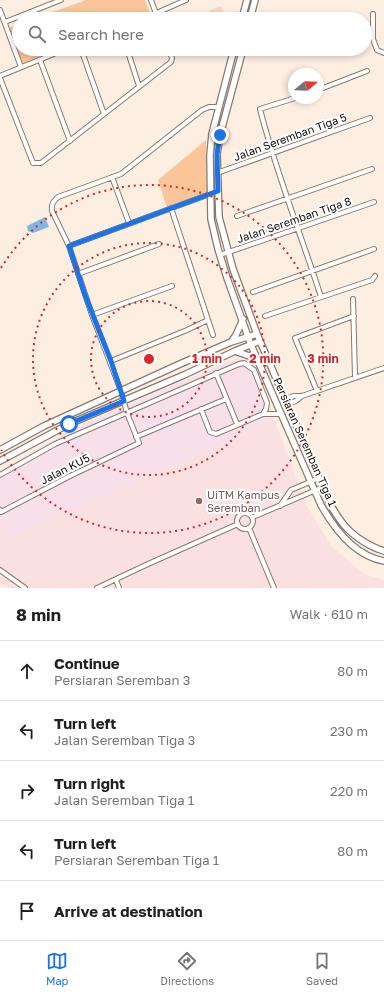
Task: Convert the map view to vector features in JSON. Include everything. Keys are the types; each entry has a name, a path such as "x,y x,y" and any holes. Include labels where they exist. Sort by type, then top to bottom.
{"main road":[{"path":"244,12 247,0"},
{"path":"252,12 255,0"},
{"name":"Persiaran Seremban Tiga 1","path":"232,56 212,134 210,155 211,219 220,255 251,344 314,490 329,519 347,541 361,552 376,560 384,561"},
{"name":"Persiaran Seremban Tiga 1","path":"241,56 220,135 217,154 219,217 228,252 257,334 331,506 344,526 360,539 377,549 384,551"},
{"path":"231,342 243,319"},
{"path":"0,450 25,436 121,391 231,342 257,334"},
{"path":"0,461 69,424 260,341"},
{"path":"235,351 252,357 260,364"},
{"path":"25,436 30,445"}],"street":[{"path":"46,0 48,5"},
{"path":"30,12 61,0"},
{"path":"151,0 155,12"},
{"path":"159,12 178,1 186,0"},
{"path":"0,10 12,42"},
{"path":"373,14 373,39 377,50 384,53"},
{"path":"5,22 12,19"},
{"path":"17,56 21,67"},
{"path":"49,56 0,77 34,163 37,164 41,163 70,141 172,60 171,56"},
{"path":"83,56 104,114"},
{"path":"128,56 139,86"},
{"path":"40,60 70,141"},
{"path":"324,88 368,71"},
{"path":"288,100 260,110 272,154 321,297"},
{"path":"219,107 209,107 202,110 121,174 58,197 51,206 69,246 92,315 111,361 136,437 226,399"},
{"name":"Jalan Seremban Tiga 5","path":"217,173 370,118"},
{"path":"237,216 372,169"},
{"path":"112,177 129,223"},
{"path":"69,246 218,191"},
{"name":"Jalan Seremban Tiga 8","path":"220,255 374,202"},
{"path":"171,208 213,335"},
{"path":"78,274 159,244"},
{"path":"253,292 374,249"},
{"path":"265,316 372,280 375,276"},
{"path":"92,315 172,286"},
{"path":"353,299 355,377"},
{"path":"317,391 295,338 354,316"},
{"path":"111,361 208,320"},
{"path":"0,475 55,444 239,364 244,363 254,370 267,404 263,414"},
{"path":"286,402 294,396 302,396 384,368"},
{"path":"216,373 237,424"},
{"path":"201,409 210,432 216,434 263,414 282,414"},
{"name":"Jalan KU5","path":"0,511 139,443 136,437"},
{"path":"280,507 291,490 318,478"},
{"path":"252,517 280,507 323,487"},
{"path":"243,513 249,513 253,522 249,528 241,528 238,524 238,516 243,513"},
{"path":"97,588 238,524"},
{"path":"249,528 274,588"},
{"path":"0,570 25,588"},
{"path":"116,580 119,588"}],"shaded area":[{"path":"86,0 145,0 150,12 53,12"},
{"path":"12,27 12,38 9,30"},
{"path":"18,56 41,56 24,63 20,61"},
{"path":"206,140 207,193 167,208 158,180"},
{"path":"237,358 249,361 257,368 275,421 8,538 0,522 0,470 75,428"},
{"name":"UiTM Kampus Seremban","path":"275,421 307,506 331,546 364,574 384,580 384,588 9,588 0,582 0,521 8,538"}],"water":[{"path":"45,217 49,227 33,233 28,231 27,226"}],"building":[{"path":"221,6 223,12 209,12"}],"place":[{"name":"UiTM Kampus Seremban","path":"199,501"}],"route":[{"path":"69,424 124,401 111,361 92,315 69,246 218,191 217,154 220,135"}]}
